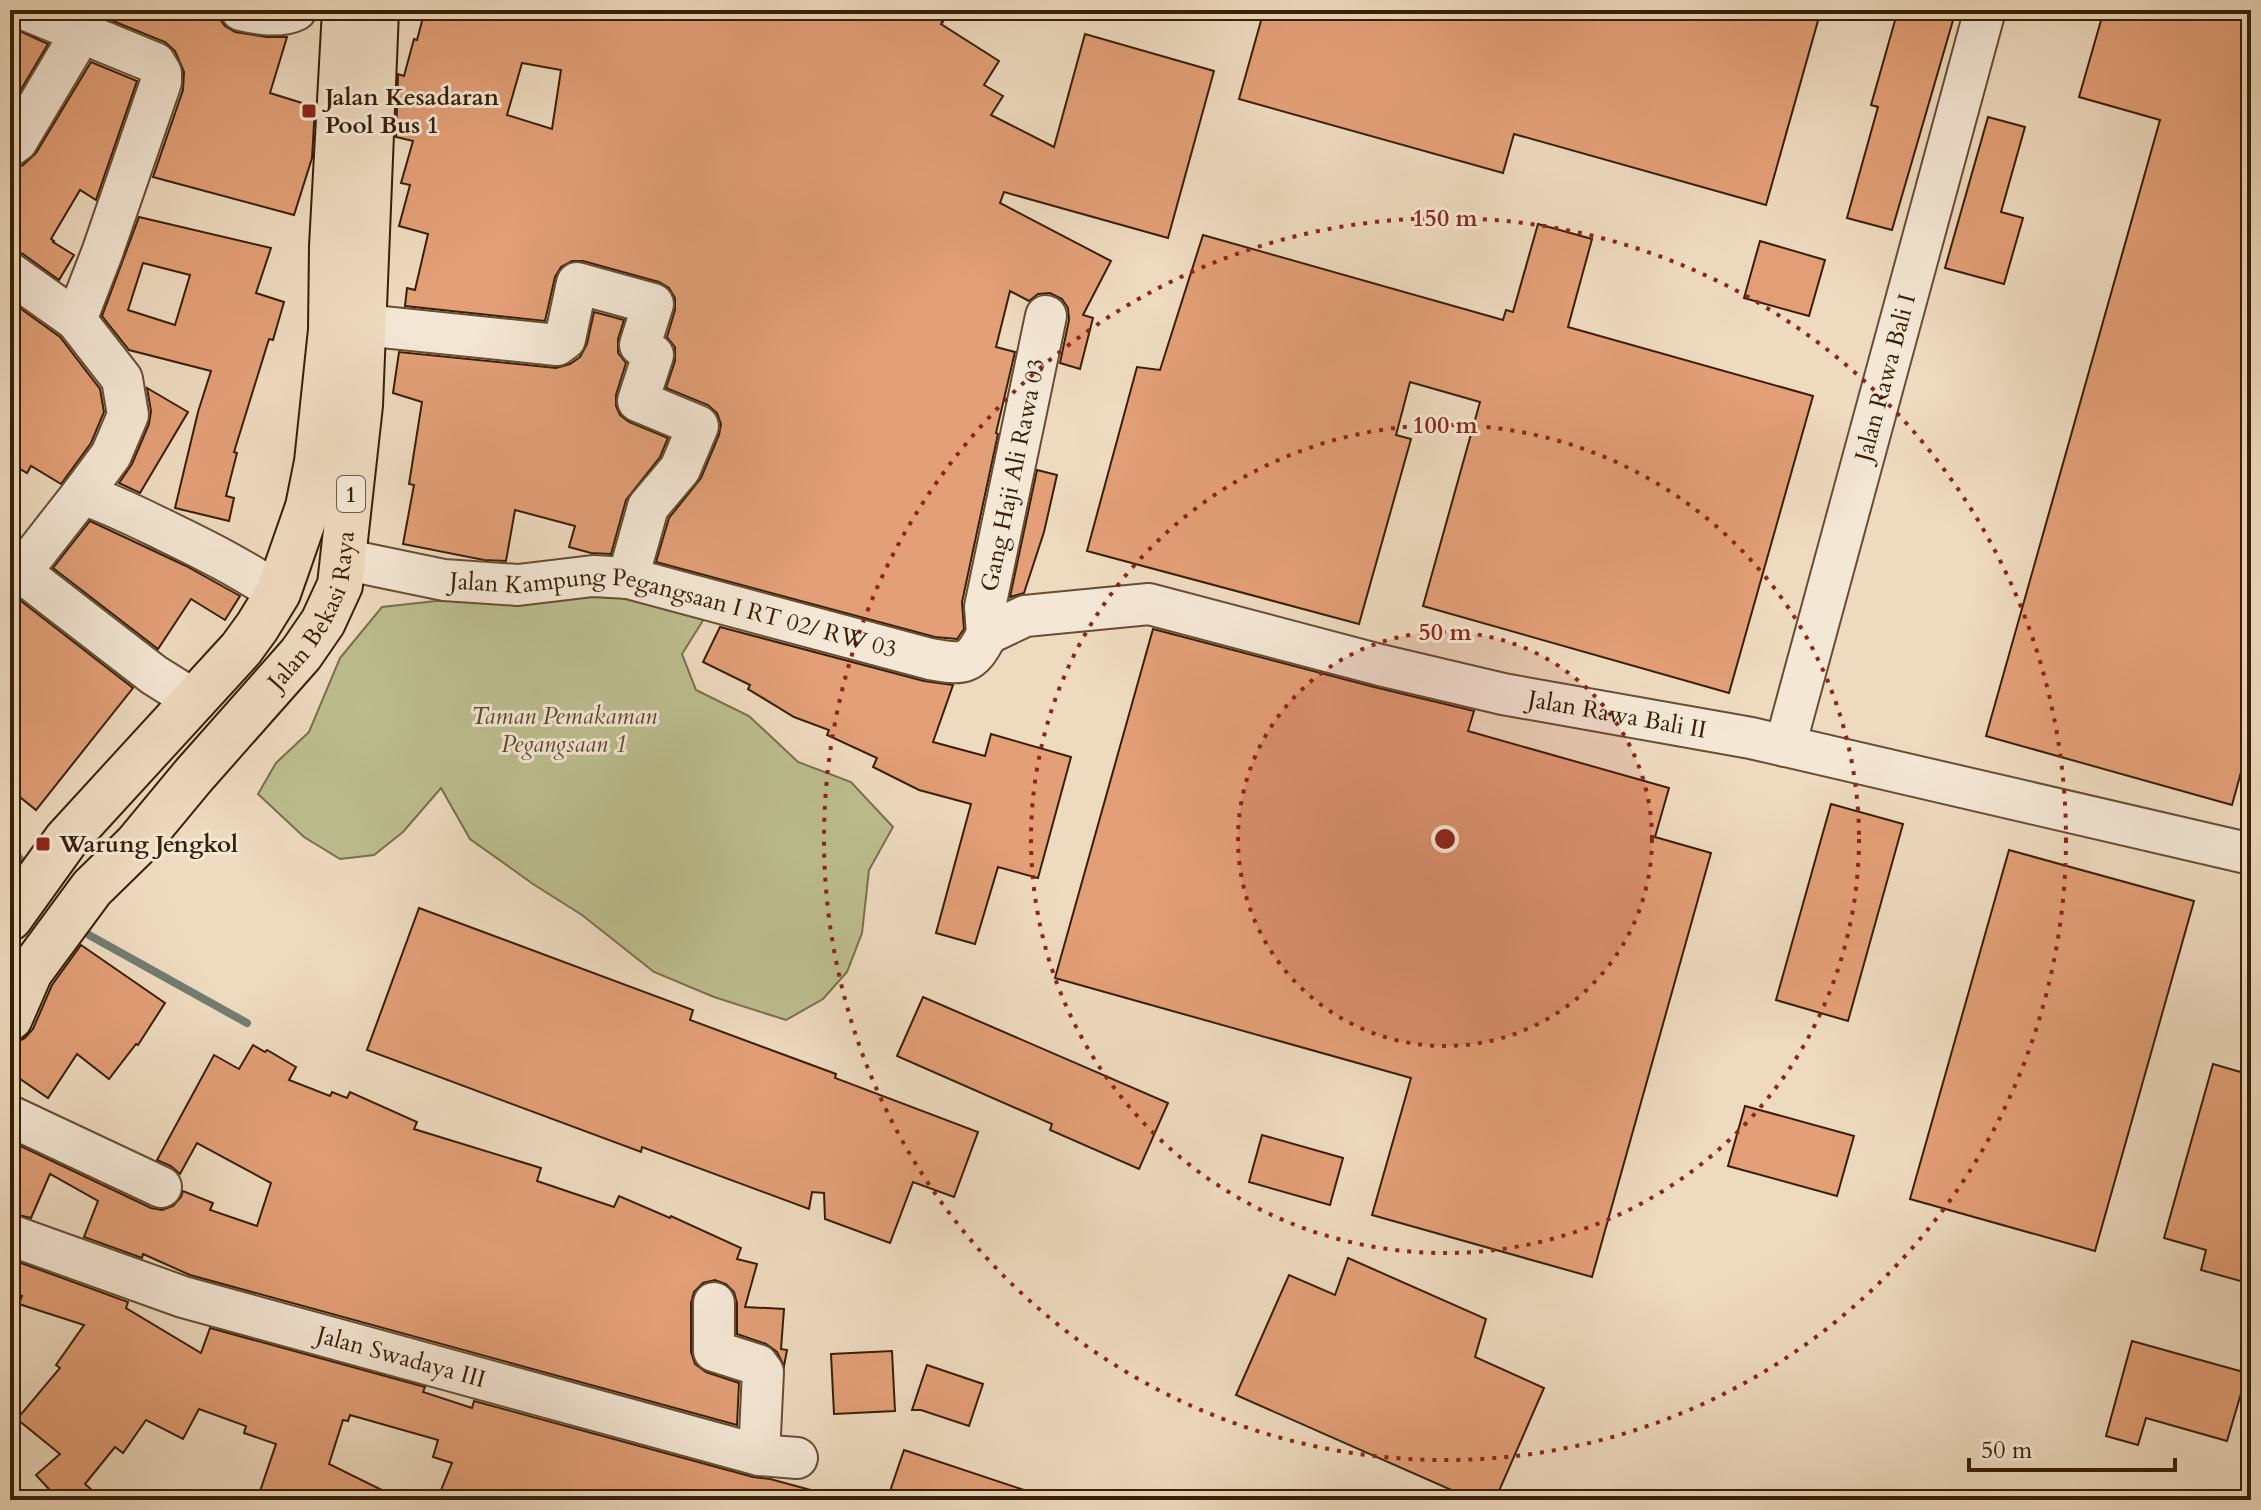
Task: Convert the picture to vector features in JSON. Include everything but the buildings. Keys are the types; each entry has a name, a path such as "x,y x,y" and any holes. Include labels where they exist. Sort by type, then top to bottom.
{"highway":[{"name":"Jalan Bekasi Raya","path":"10,1018 30,972 92,888 136,845 301,654 323,622 340,585 360,405 363,325 343,13"},
{"name":"Jalan Bekasi Raya","path":"10,918 66,840 241,649 278,593 308,507 317,462 331,330 343,13"}],"street":[{"path":"26,10 84,22 155,63 161,73 161,82 76,320"},
{"path":"241,10 260,14 291,13 296,10"},
{"name":"Jalan Rawa Bali I","path":"1785,746 1985,10"},
{"path":"10,146 17,141 84,22"},
{"path":"10,273 76,320 122,379 128,415 111,455 28,563 27,571 35,583 154,675 194,700"},
{"path":"363,325 557,345 565,339 577,283 653,304 640,345 653,355 638,401 698,426 680,469 648,507 628,578"},
{"name":"Gang Haji Ali Rawa 03","path":"987,634 985,607 1046,316"},
{"path":"82,494 109,503 189,543 260,580 278,593"},
{"name":"Jalan Kampung Pegangsaan I RT 02/ RW 03","path":"344,561 444,580 518,585 593,576 628,578 953,663 967,661 978,652 987,634"},
{"name":"Jalan Rawa Bali II","path":"987,634 1025,616 1149,604 1503,694 1785,746 2251,854"},
{"path":"10,1116 161,1187"},
{"name":"Jalan Swadaya III","path":"10,1235 183,1297 778,1456 763,1372 758,1365 714,1351 714,1303"}],"green space":[{"name":"Taman Pemakaman Pegangsaan 1","path":"573,590 643,595 707,614 682,654 696,690 749,716 798,762 851,782 893,827 869,870 862,933 847,972 823,999 786,1020 714,997 654,972 582,915 470,839 441,788 403,832 374,855 340,859 304,837 258,794 276,763 309,732 340,658 382,607 436,601 491,600"}],"waterway":[{"path":"10,848 28,868"},
{"path":"80,926 89,935 247,1023"}],"place":[{"name":"Jalan Kesadaran Pool Bus 1","path":"309,111"},
{"name":"Warung Jengkol","path":"43,844"}]}
